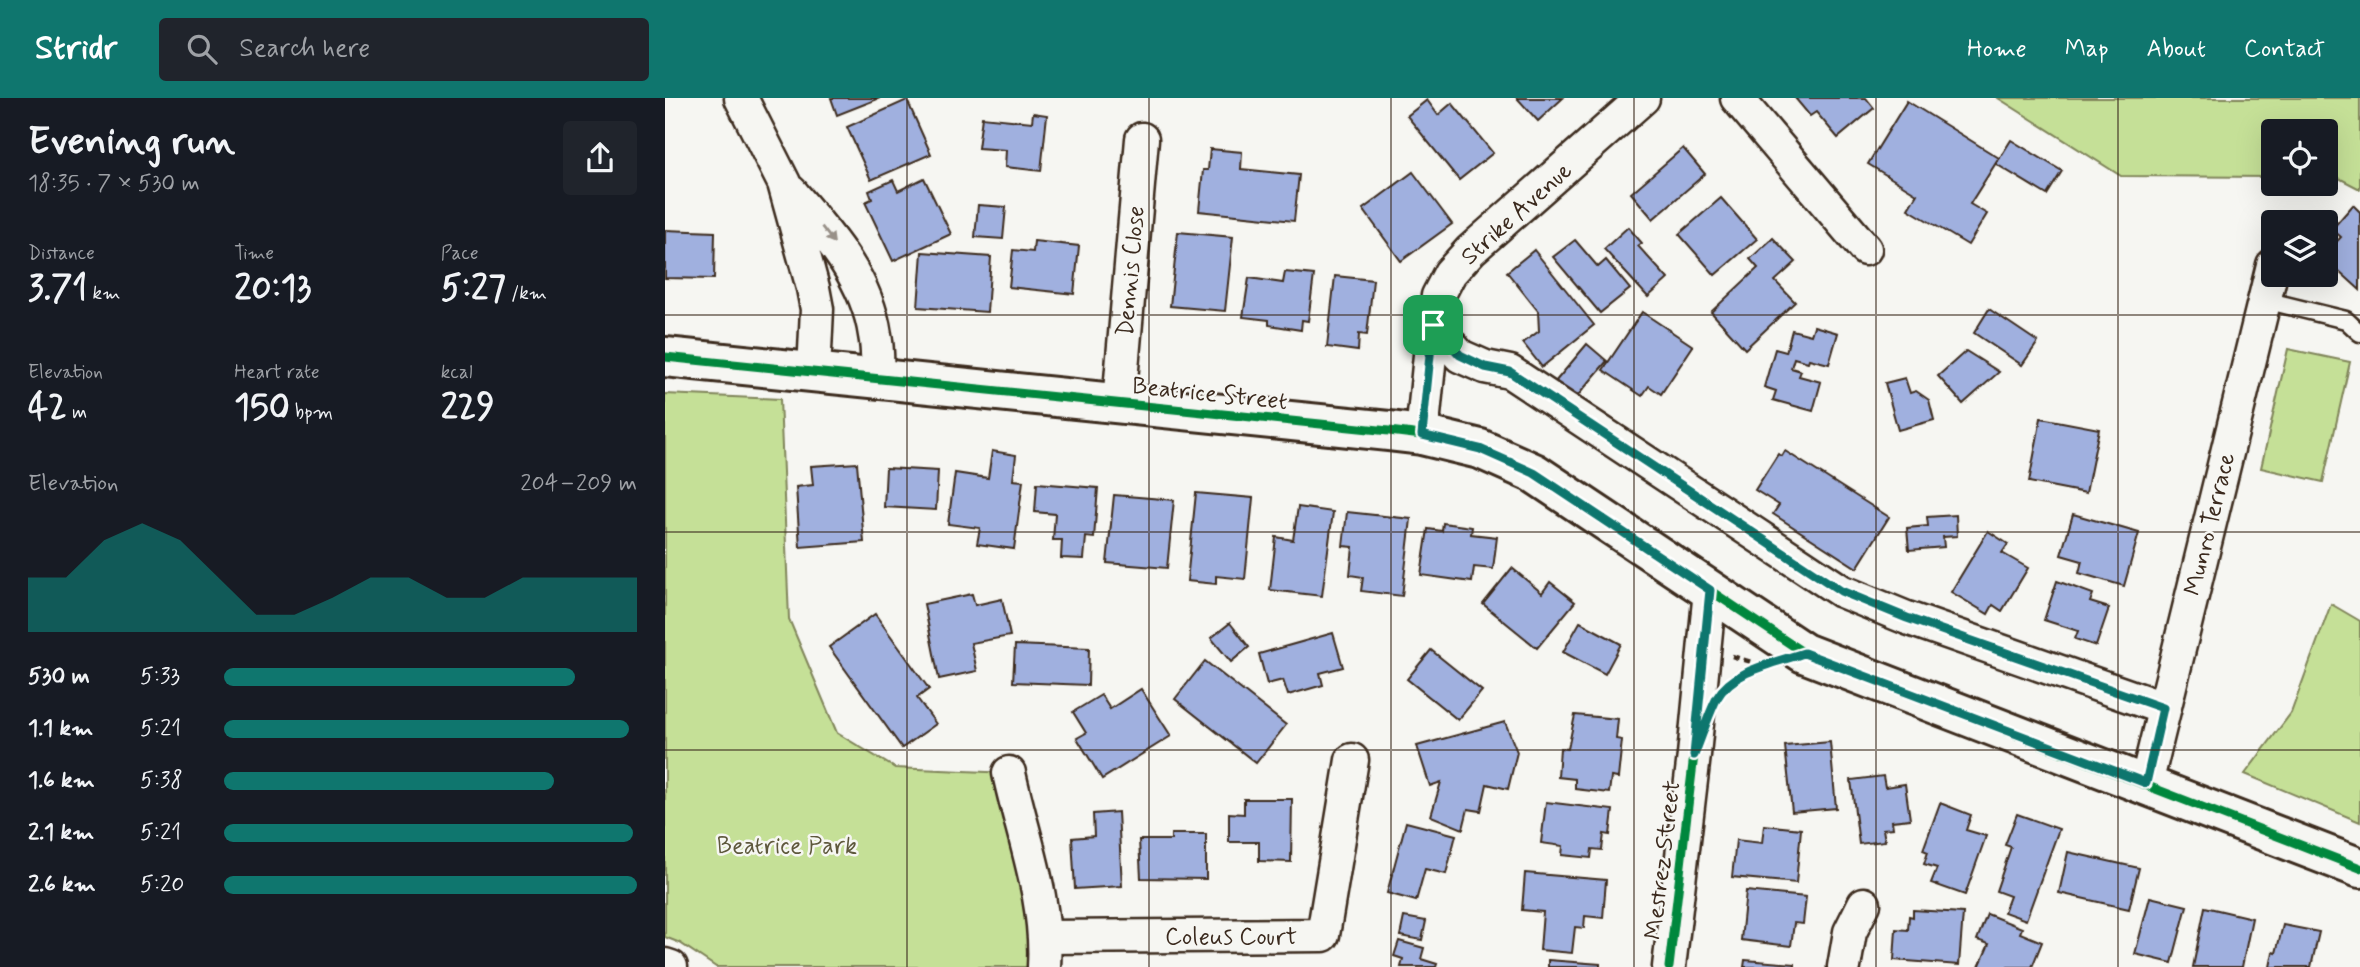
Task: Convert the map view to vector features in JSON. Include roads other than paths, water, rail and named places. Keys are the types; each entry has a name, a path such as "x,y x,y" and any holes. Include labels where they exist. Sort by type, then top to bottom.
{"street":[{"path":"741,98 784,183 813,288 817,309 814,372"},
{"name":"Strike Avenue","path":"1422,435 1438,296 1450,273 1643,98"},
{"path":"1737,98 1865,249"},
{"name":"Dennis Close","path":"1119,403 1142,139"},
{"path":"784,183 840,252 869,305 876,336 878,379"},
{"name":"Munro Terrace","path":"2146,783 2268,287"},
{"path":"1433,325 1460,355 1485,367 1510,372 1841,591 1907,618 2163,708"},
{"name":"Beatrice Street","path":"665,357 1422,435 1480,449 1534,473 1804,653 2360,868"},
{"name":"Mestrez Street","path":"1669,967 1710,590"},
{"name":"Coleus Court","path":"1044,952 1323,935 1352,760"},
{"path":"1009,773 1020,825 1039,888 1044,952"},
{"path":"1844,967 1850,932 1864,904"},
{"path":"665,965 671,967"}],"lane":[{"path":"2265,300 2346,320 2360,333"}],"park label":[{"name":"Beatrice Park","path":"787,845"}]}
